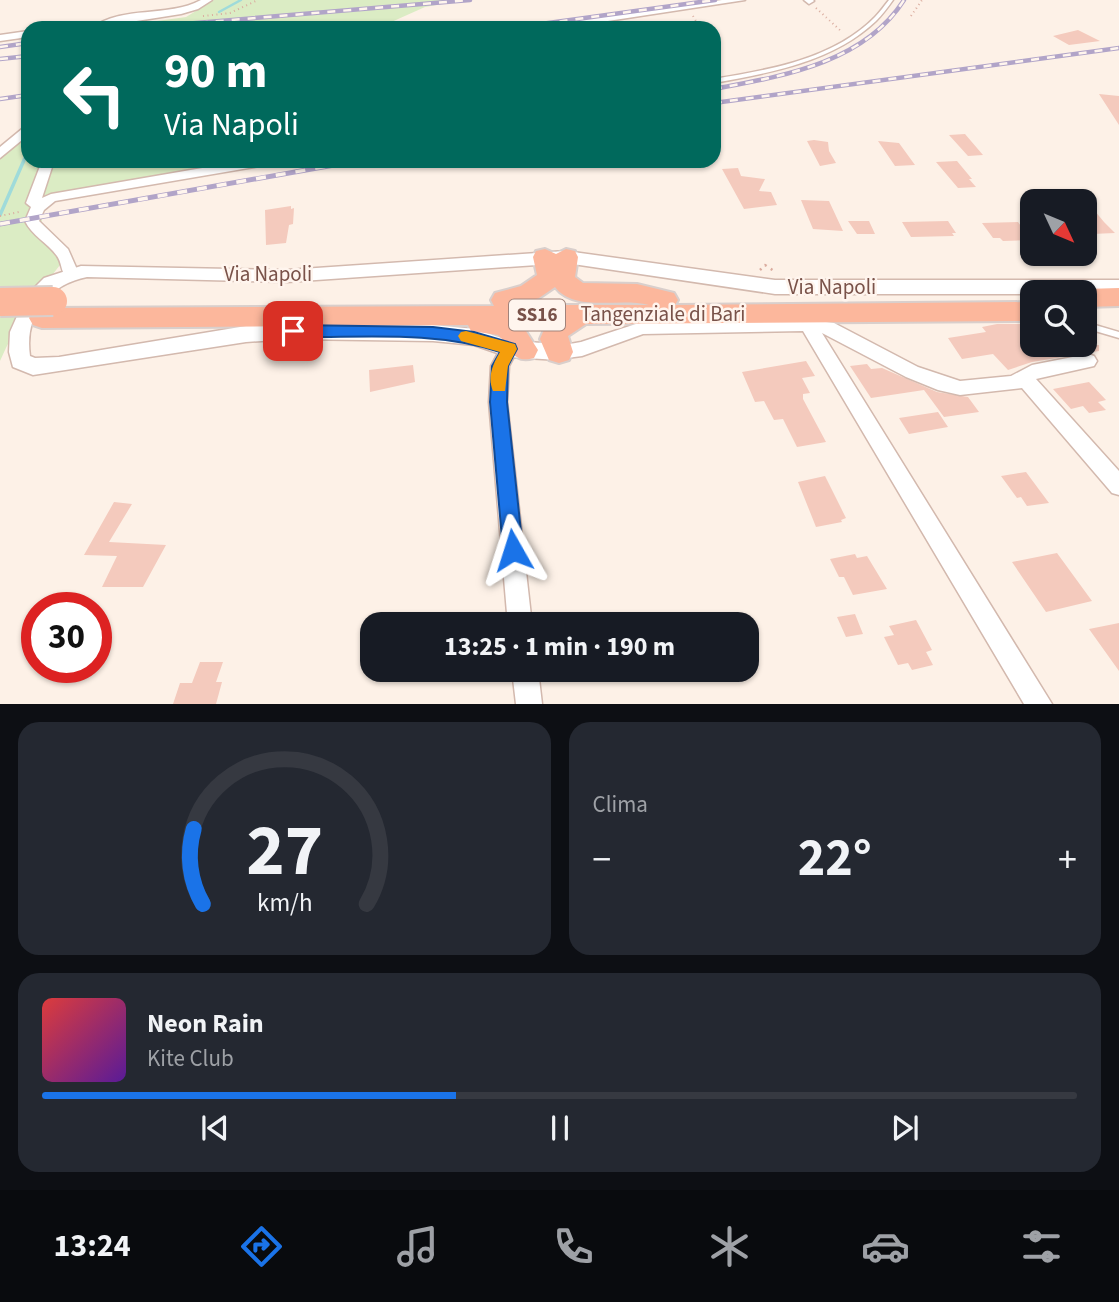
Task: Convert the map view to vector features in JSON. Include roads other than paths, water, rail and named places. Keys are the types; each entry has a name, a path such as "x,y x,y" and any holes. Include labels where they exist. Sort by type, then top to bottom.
{"highway":[{"path":"504,300 533,291 545,284 556,257"},
{"path":"556,257 564,282 572,289 581,292 636,293 665,300"},
{"path":"1097,298 1119,297"},
{"name":"Tangenziale di Bari","path":"0,318 48,309 504,300 1020,298"},
{"name":"Tangenziale di Bari","path":"0,302 48,309 424,316 1020,312"},
{"path":"1097,312 1119,311"},
{"path":"559,352 554,339 556,331 580,315"},
{"path":"424,316 442,324 501,324 514,332 517,350"}],"street":[{"path":"113,21 186,10 208,0"},
{"path":"592,21 741,0"},
{"path":"0,38 21,35"},
{"path":"0,154 21,134"},
{"path":"38,207 33,203 46,168"},
{"path":"71,274 61,250 33,226 31,219 38,207 65,194 223,168"},
{"name":"Via Napoli","path":"559,352 517,350 474,337 433,333 293,331 246,334 33,367 21,362 18,352 30,307 44,288 71,274 112,271 287,276 556,257 775,287 1119,287"},
{"path":"808,325 1039,704"},
{"path":"559,352 582,349 642,328 808,325 828,327 912,372 938,383 960,388 1016,383 1032,372 1088,361"},
{"path":"517,350 500,366 498,402 519,612"},
{"path":"1024,379 1119,486"},
{"path":"526,682 528,704"}],"lane":[{"path":"721,79 789,64 840,44 870,24 891,0"},
{"path":"1097,329 1119,335"}],"waterway":[{"path":"219,12 241,0"},
{"path":"0,215 21,167"}],"railway":[{"path":"220,21 470,0"},
{"path":"563,21 715,0"},
{"path":"721,88 794,72 844,52 867,39 887,21 904,0"},
{"path":"0,47 21,44"},
{"path":"721,102 1119,48"},
{"path":"0,59 21,57"},
{"path":"0,99 21,96"},
{"path":"0,224 317,168"}]}
